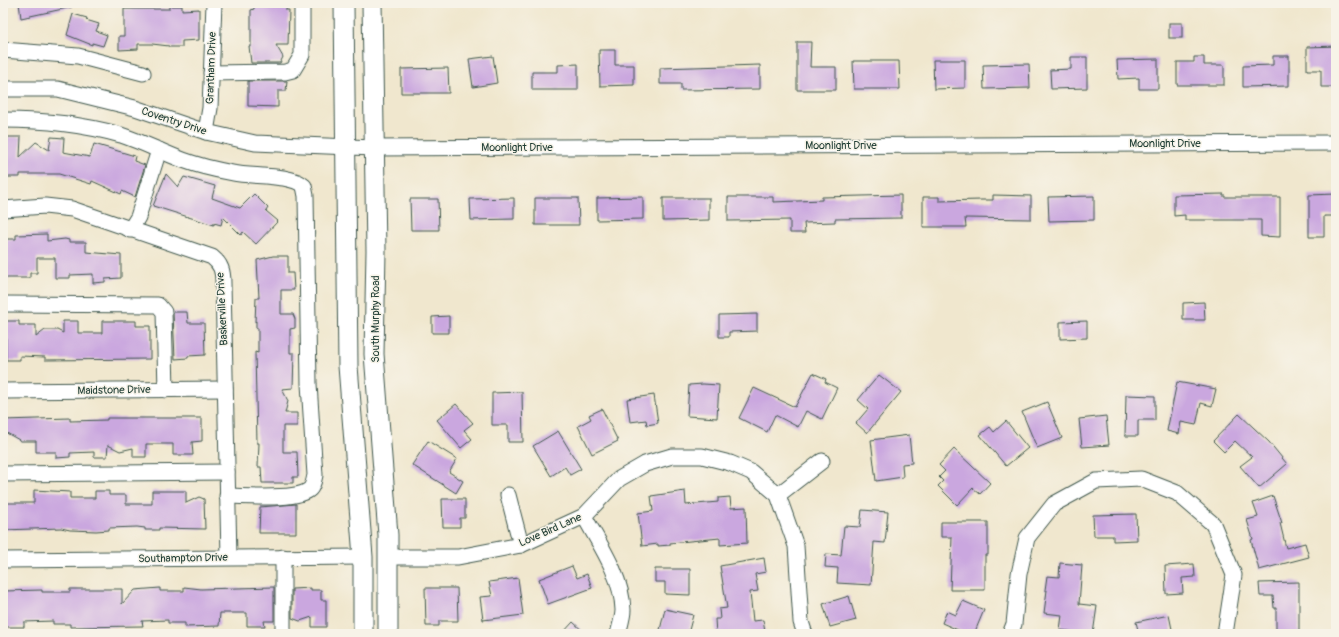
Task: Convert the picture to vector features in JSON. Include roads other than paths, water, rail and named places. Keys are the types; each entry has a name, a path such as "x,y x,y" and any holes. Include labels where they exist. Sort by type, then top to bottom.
{"main road":[{"path":"344,3 348,366 363,557 363,634"},
{"name":"South Murphy Road","path":"372,3 376,250 374,354 388,535 388,634"},
{"path":"363,557 388,557"}],"street":[{"name":"Grantham Drive","path":"206,132 210,108 214,3"},
{"path":"211,73 285,72 293,70 302,55 302,3"},
{"path":"3,50 78,56 143,73"},
{"name":"Coventry Drive","path":"3,89 58,89 135,108 206,132 255,143 306,146 346,145"},
{"path":"3,120 51,122 89,127 122,136 211,168 235,174 294,180 304,186 306,196 309,384 315,475 314,483 310,489 297,495 227,496"},
{"name":"Moonlight Drive","path":"346,145 374,148 1336,143"},
{"path":"130,230 138,217 159,150"},
{"name":"Baskerville Drive","path":"3,209 45,206 72,209 212,257 219,263 223,273 229,557"},
{"path":"3,304 158,305 164,312 166,390"},
{"name":"Maidstone Drive","path":"3,391 225,389"},
{"name":"Love Bird Lane","path":"388,557 458,557 521,545 584,516 619,479 645,464 672,456 702,456 730,463 751,472 778,495"},
{"path":"805,634 801,622 796,546 778,495 822,461"},
{"path":"3,474 227,472"},
{"path":"1010,634 1014,624 1019,574 1027,538 1054,504 1096,481 1141,479 1177,493 1213,524 1234,575 1225,634"},
{"path":"508,495 521,545"},
{"path":"584,516 608,558 619,585 623,610 618,634"},
{"path":"283,557 283,634"},
{"name":"Southampton Drive","path":"3,560 363,557"}]}
